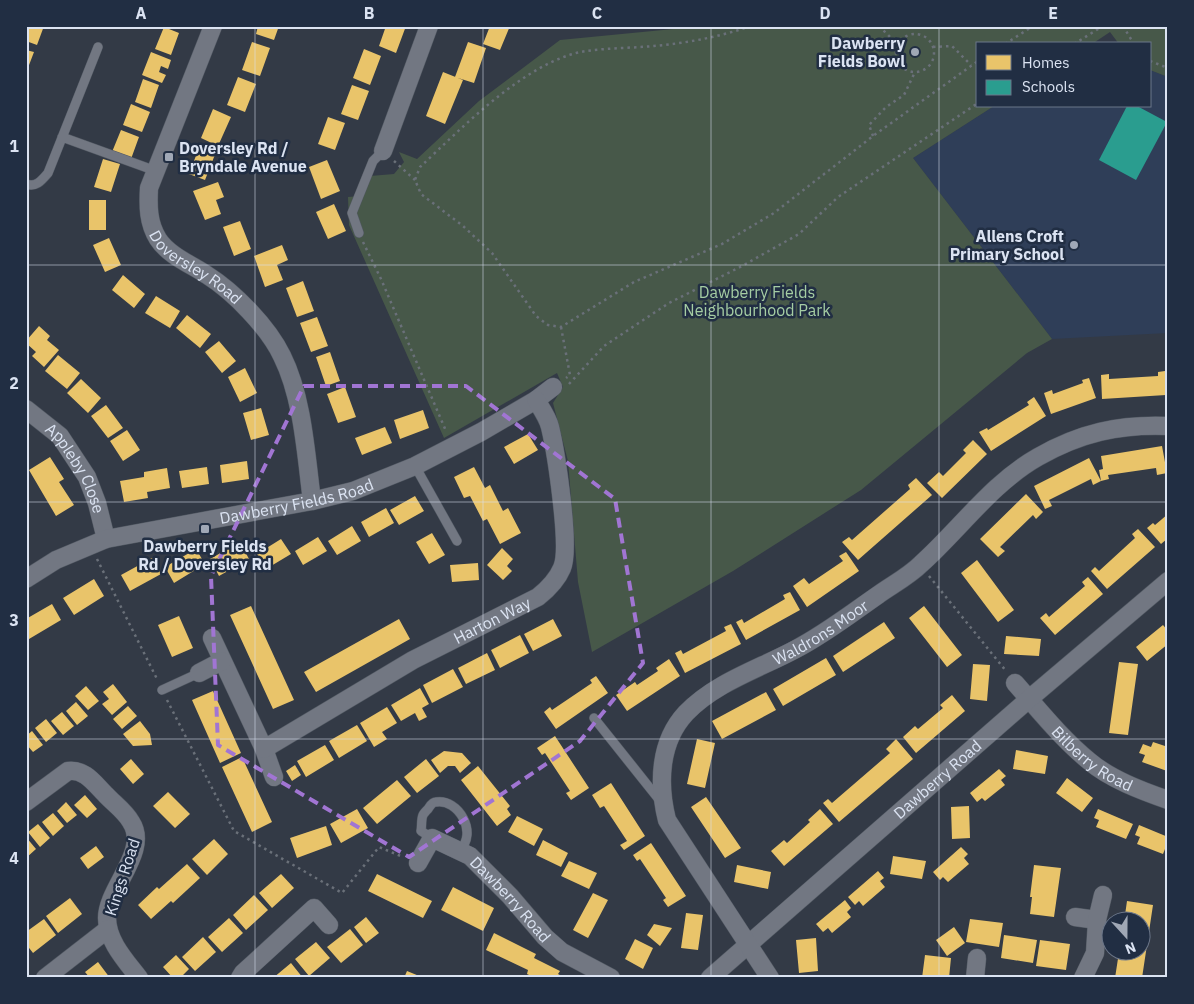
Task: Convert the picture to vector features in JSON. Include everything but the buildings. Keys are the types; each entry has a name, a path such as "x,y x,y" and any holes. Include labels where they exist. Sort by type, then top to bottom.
{"street":[{"name":"Doversley Road","path":"214,26 149,188 148,212 158,240 176,257 208,276 236,297 265,331 282,355 291,380 303,429 312,501"},
{"path":"383,152 429,26"},
{"name":"Dawberry Fields Road","path":"26,578 56,560 98,542 312,501 353,491 415,466 452,447 536,400 553,387"},
{"name":"Harton Way","path":"264,749 413,660 538,597 551,586 563,568 566,554 559,479 550,425 536,400"},
{"name":"Appleby Close","path":"26,409 60,436 87,477 97,503 98,542"},
{"name":"Waldrons Moor","path":"770,978 667,820 663,804 661,777 665,752 685,714 711,692 798,648 835,625 920,565 1005,480 1037,458 1074,439 1107,429 1145,425 1168,426"},
{"name":"Dawberry Road","path":"710,978 1029,699 1168,581"},
{"path":"212,638 264,749 274,777"},
{"path":"199,673 222,661"},
{"name":"Bilberry Road","path":"1015,683 1055,729 1090,762 1142,791 1168,800"},
{"name":"Kings Road","path":"26,802 68,771 76,770 87,775 131,821 137,834 136,844 130,862 112,898 107,917 108,930 118,952 139,978"},
{"path":"418,864 432,838"},
{"name":"Dawberry Road","path":"432,838 470,856 545,937 562,952 611,978"},
{"path":"1083,978 1096,953 1097,920 1103,895"},
{"path":"240,978 243,972 314,908 329,924"},
{"path":"1075,917 1097,920"},
{"path":"45,978 108,930"},
{"path":"975,978 977,958"}],"lane":[{"path":"26,184 30,186 38,183 48,173 98,47"},
{"path":"62,137 156,171"},
{"path":"359,233 352,213 373,161 383,152"},
{"path":"415,466 457,541"},
{"path":"162,690 199,673"},
{"path":"594,718 663,804"},
{"path":"432,838 421,830 423,815 433,803 438,801 454,806 466,822 468,828 466,843 459,851"}],"path":[{"path":"415,180 420,167 467,124 524,78 553,61 584,51 685,43 725,35 751,26"},
{"path":"879,26 898,45"},
{"path":"1008,42 1034,26"},
{"path":"1077,42 1103,26"},
{"path":"1123,26 1133,42"},
{"path":"919,34 925,37 933,47 933,59 921,71 910,71 901,66 896,56 898,45 907,36 919,34"},
{"path":"933,47 952,46 971,65"},
{"path":"383,152 415,180 421,194 463,226 492,253 536,316 548,325 561,327 634,282 722,244 774,213 874,136 976,62"},
{"path":"1152,62 1168,68"},
{"path":"874,136 869,125 886,107 904,95 916,72"},
{"path":"561,327 570,375 553,387 561,393 604,346 669,303 742,266 799,234 838,197 976,104"},
{"path":"359,233 381,279 452,447"},
{"path":"98,542 162,690 234,831 342,893 379,847 418,864"},
{"path":"920,565 1015,683"}],"highlighted area":[{"path":"304,386 466,386 615,499 643,663 580,741 409,857 218,745 211,576"}],"shaded area":[{"name":"Allens Croft Primary School","path":"1152,71 1168,77 1168,333 1052,339 913,158 991,108 1152,108"}],"green space":[{"name":"Dawberry Fields Neighbourhood Park","path":"704,26 1168,26 1168,77 1152,71 1152,42 1118,42 1110,32 1095,42 976,42 976,108 991,108 913,158 1052,339 1027,353 861,490 733,571 592,652 578,582 568,461 553,403 563,387 557,373 444,438 349,225 348,197 361,196 370,176 394,174 404,162 399,152 417,159 479,101 560,40"}],"place":[{"name":"Dawberry Fields Bowl","path":"915,52"},
{"name":"Doversley Rd / Bryndale Avenue","path":"169,157"},
{"name":"Allens Croft Primary School","path":"1074,245"},
{"name":"Dawberry Fields Rd / Doversley Rd","path":"205,529"}]}
